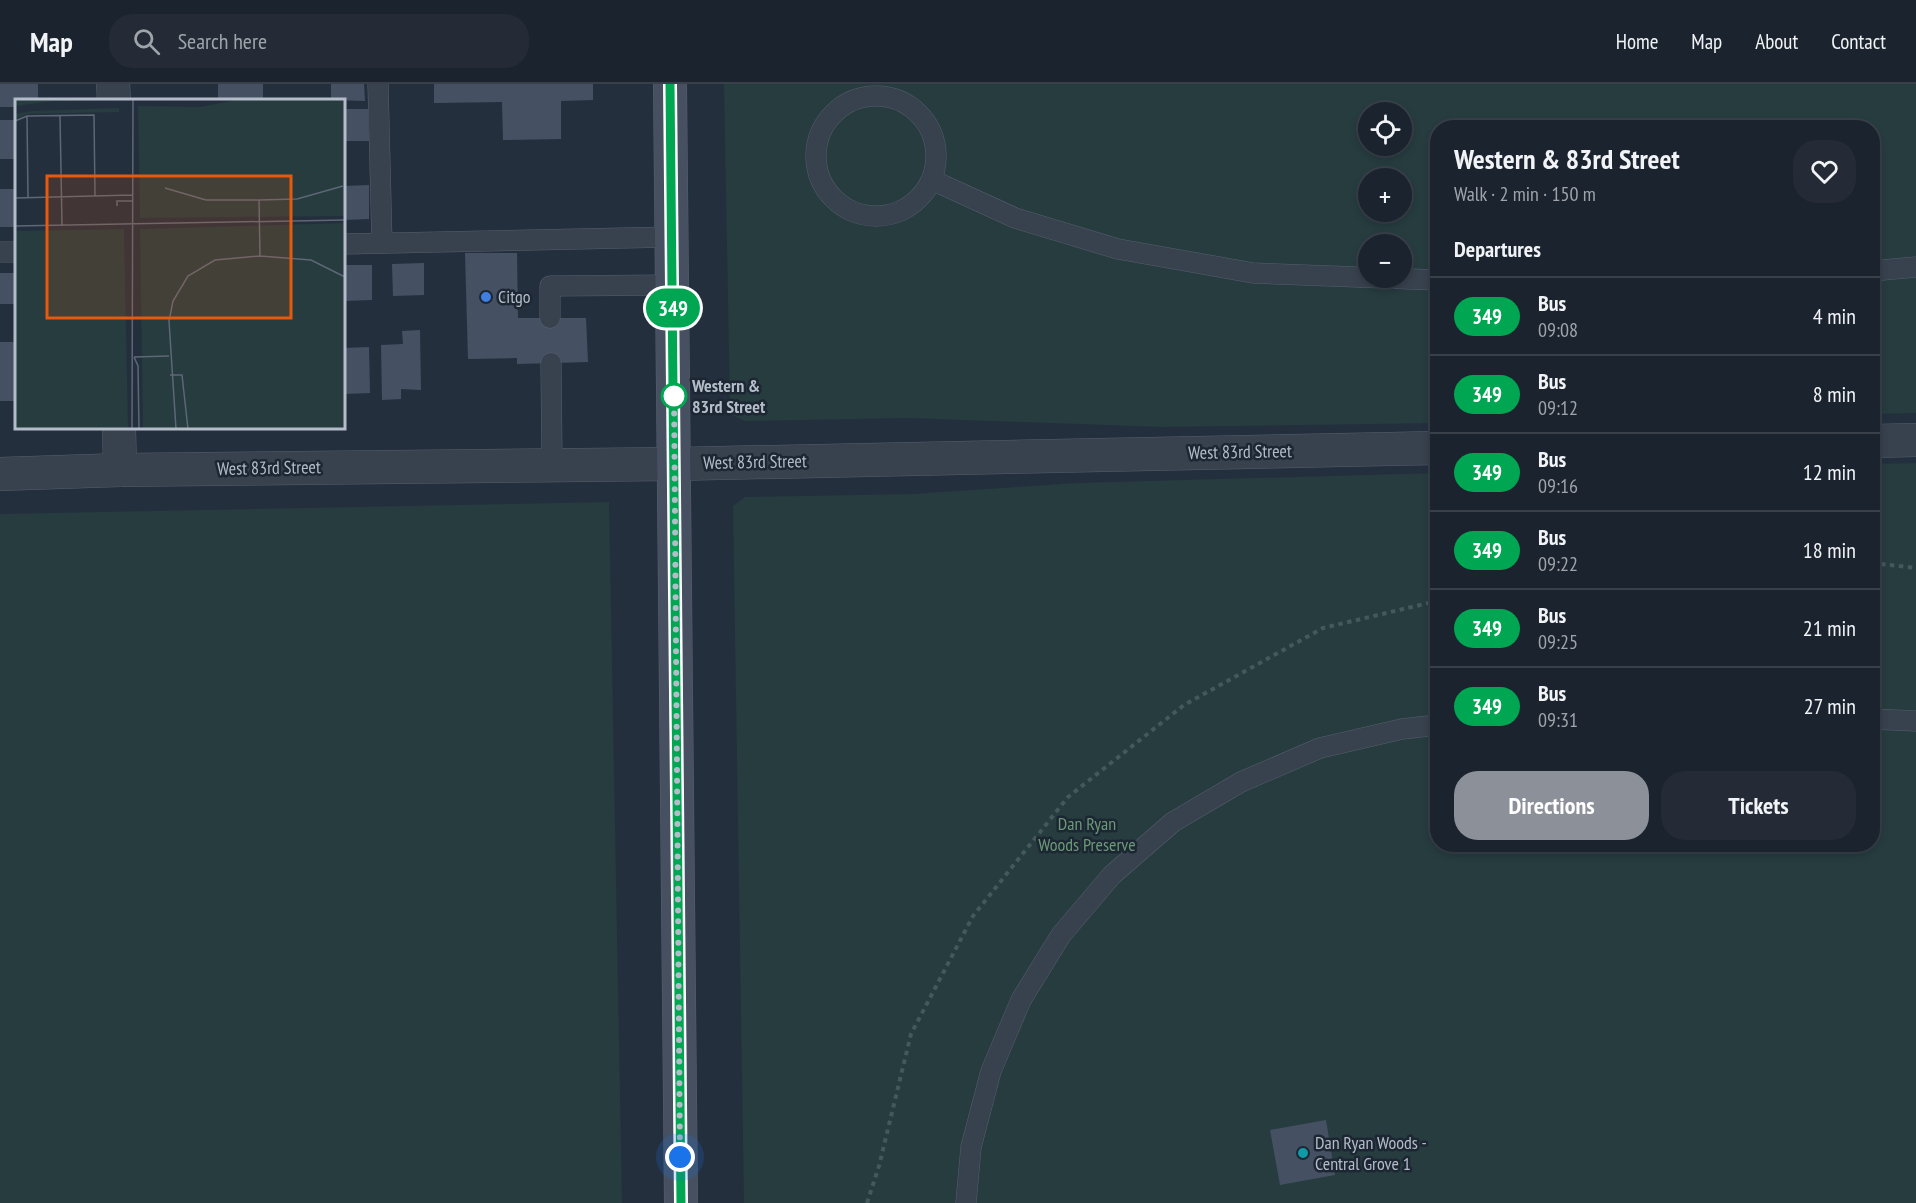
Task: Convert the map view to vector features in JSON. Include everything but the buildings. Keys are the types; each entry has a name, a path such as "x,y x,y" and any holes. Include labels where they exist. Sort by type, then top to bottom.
{"main road":[{"path":"670,84 681,1203"}],"street":[{"path":"113,84 114,99"},
{"path":"119,429 120,470"},
{"path":"1880,441 1916,441"},
{"name":"West 83rd Street","path":"0,474 120,470 675,464 1430,448"}],"lane":[{"path":"378,84 381,243"},
{"path":"876,95 896,99 920,116 935,141 936,160 932,180 921,196 905,209 886,216 865,216 846,209 830,196 819,180 815,159 817,140 826,121 840,108 857,98 876,95"},
{"path":"932,180 1015,218 1118,249 1253,273 1430,280"},
{"path":"345,244 671,237"},
{"path":"1880,270 1916,267"},
{"path":"550,318 550,286 672,285"},
{"path":"551,363 552,465"},
{"path":"1880,719 1916,721"},
{"path":"966,1203 971,1147 991,1071 1021,1000 1061,935 1112,875 1173,822 1240,782 1320,748 1402,729 1430,726"}],"path":[{"path":"1880,564 1916,568"},
{"path":"867,1203 879,1166 911,1034 973,916 1068,797 1184,705 1323,628 1430,603"}],"green space":[{"path":"724,84 1916,84 1916,413 1880,414 1880,120 1430,120 1430,423 1162,427 908,418 745,421 732,415 730,408"},
{"name":"Dan Ryan Woods Preserve","path":"1916,463 1916,1203 744,1203 733,506 745,497 913,494 1077,483 1430,473 1430,852 1880,852 1880,464"},
{"path":"609,502 622,1203 0,1203 0,514"}],"bus line":[{"name":"349","path":"670,84 681,1203"}],"place":[{"name":"Citgo","path":"486,297"},
{"name":"Western & 83rd Street","path":"674,396"},
{"name":"Dan Ryan Woods - Central Grove 1","path":"1303,1153"}],"route":[{"path":"674,396 674,394 680,1157"}]}
